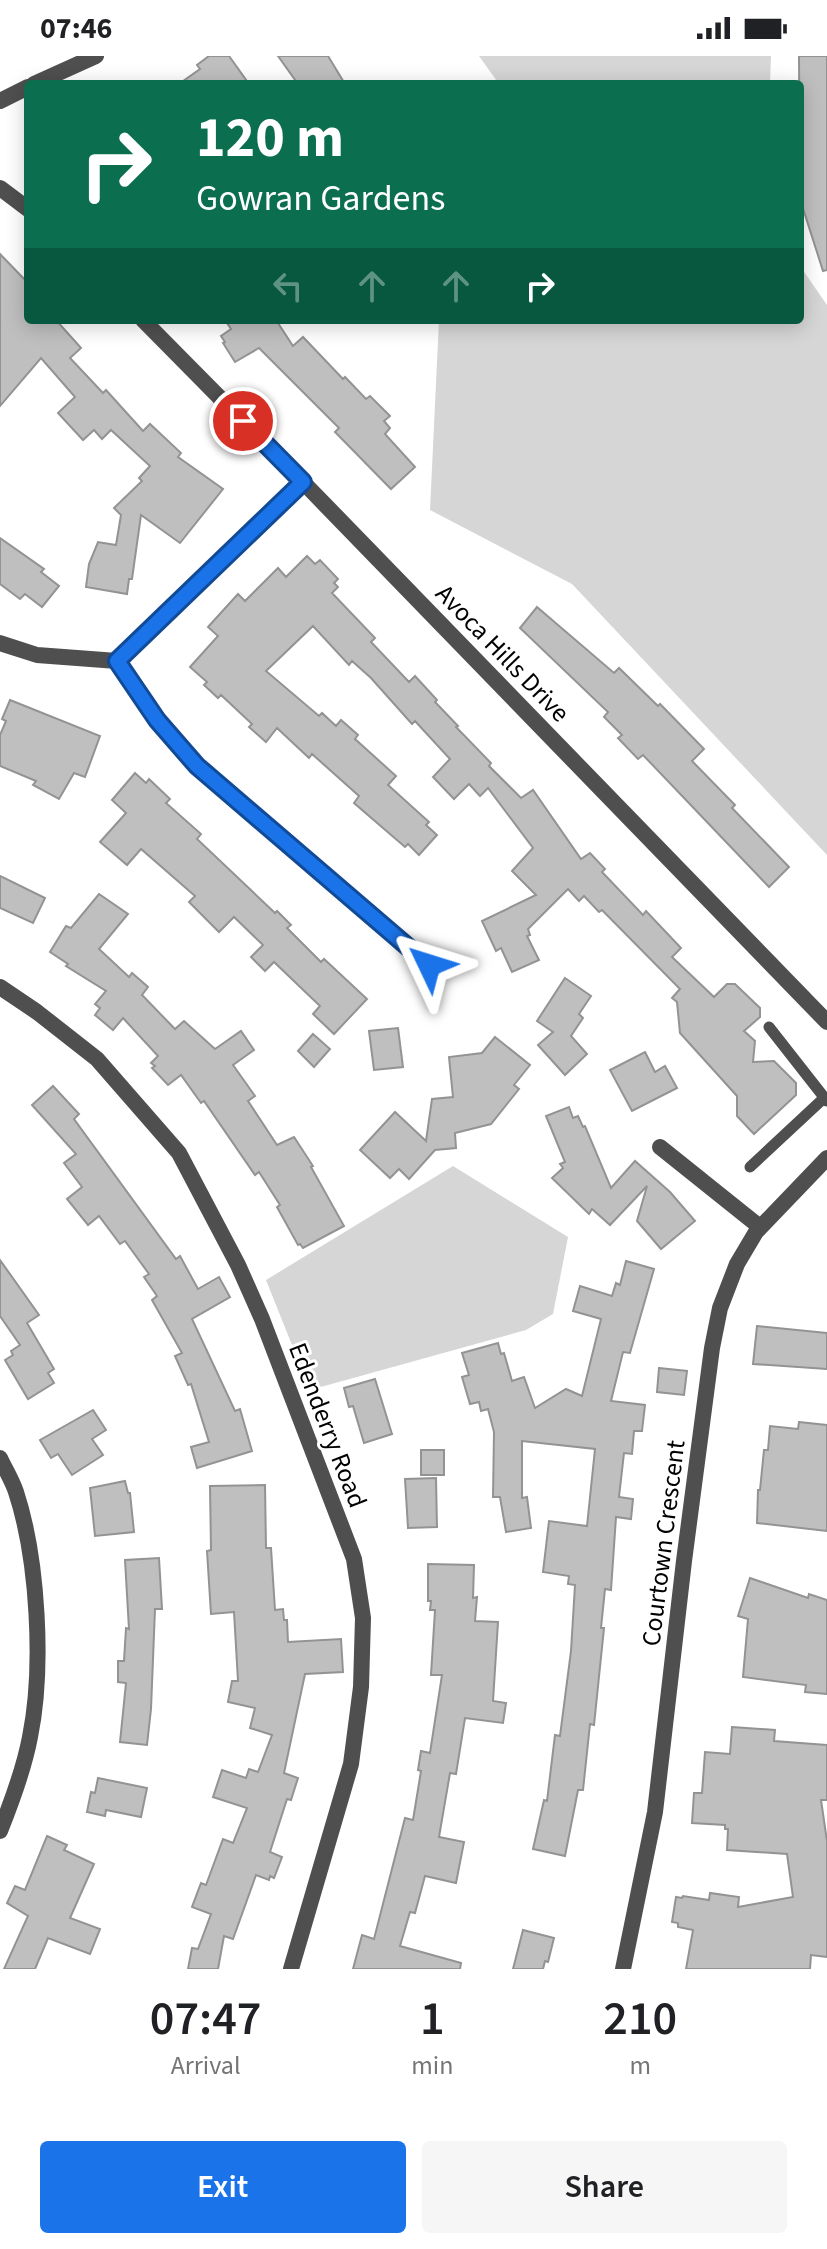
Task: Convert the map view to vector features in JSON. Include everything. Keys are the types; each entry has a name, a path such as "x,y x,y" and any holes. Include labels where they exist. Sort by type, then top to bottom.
{"street":[{"path":"43,80 96,56"},
{"path":"0,101 24,89"},
{"path":"0,188 24,206"},
{"name":"Avoca Hills Drive","path":"147,324 827,1022"},
{"path":"0,643 37,655 117,661 303,482"},
{"path":"117,661 157,720 197,766 429,965"},
{"name":"Edenderry Road","path":"0,987 97,1059 179,1153 256,1305 354,1559 363,1618 361,1687 355,1738 351,1764 291,1969"},
{"path":"660,1147 760,1227"},
{"name":"Courtown Crescent","path":"623,1969 655,1812 712,1348 720,1308 737,1264 760,1227 827,1158"},
{"path":"0,1458 16,1491 27,1541 34,1587 37,1663 30,1737 0,1831"}],"lane":[{"path":"750,1167 825,1099 769,1027"}],"shaded area":[{"path":"479,56 771,56 770,80 496,80"},
{"path":"804,272 827,305 827,855 572,584 430,510 439,324 804,324"},
{"path":"453,1166 568,1237 553,1314 526,1330 310,1390 266,1280"}],"building":[{"path":"209,56 229,56 246,80 185,80 200,69 197,65"},
{"path":"278,56 328,56 343,80 295,80"},
{"path":"799,56 827,56 827,270 823,271 804,212 804,80 799,80"},
{"path":"0,254 24,279 24,324 60,324 81,348 70,358 103,393 106,390 143,431 150,424 181,453 178,457 223,489 180,543 141,515 127,594 86,587 89,564 98,542 116,545 121,515 114,508 142,481 139,478 150,466 111,430 102,439 94,430 83,440 58,413 75,397 41,358 0,406"},
{"path":"228,324 279,324 293,346 303,337 343,379 345,377 366,399 370,396 390,416 384,421 390,428 385,434 415,467 391,489 335,432 339,428 259,348 235,362 221,336 231,329"},
{"path":"0,538 44,569 41,572 59,586 42,607 25,594 20,599 0,584"},
{"path":"307,556 315,564 320,560 338,579 334,583 338,587 332,593 375,638 371,642 409,682 415,676 456,727 491,763 489,766 521,798 533,790 581,859 590,853 605,869 602,872 643,915 646,911 681,948 672,957 714,997 727,984 735,984 760,1008 760,1017 744,1031 755,1041 753,1062 774,1061 796,1083 796,1095 754,1134 737,1116 737,1096 680,1033 677,1002 672,998 680,989 602,910 599,912 584,896 579,901 568,889 528,929 530,935 527,936 539,960 512,972 501,948 496,951 482,921 536,895 512,871 533,848 488,788 480,796 469,784 454,799 433,777 450,759 415,721 412,724 371,678 352,661 349,665 313,626 266,671 319,716 322,713 336,726 341,720 358,735 355,739 396,776 388,785 429,822 426,825 437,835 419,855 408,844 405,847 354,803 359,796 312,754 309,758 277,728 266,742 221,695 218,698 204,685 207,682 190,667 218,636 208,627 238,594 245,601 278,568 286,577"},
{"path":"537,607 614,673 619,668 704,749 692,761 789,867 769,887 643,755 638,759 618,738 622,735 604,717 608,712 520,628"},
{"path":"10,700 100,736 85,777 74,773 59,799 33,785 36,781 0,766 0,735 6,721 2,719"},
{"path":"135,773 146,783 149,779 170,799 166,803 201,834 197,839 275,913 277,911 291,925 287,928 321,962 324,959 367,999 334,1034 313,1014 320,1006 274,962 265,971 251,957 263,945 234,917 219,932 189,902 195,896 141,849 127,865 100,842 126,813 112,800"},
{"path":"0,876 45,898 33,923 0,908"},
{"path":"99,894 128,914 99,949 129,977 132,973 148,987 142,995 175,1029 184,1021 215,1049 241,1031 254,1050 233,1065 255,1096 248,1101 277,1145 294,1137 344,1226 303,1248 298,1245 277,1207 280,1205 259,1172 255,1175 204,1101 201,1103 181,1075 168,1085 152,1068 155,1066 151,1063 158,1056 123,1018 113,1030 95,1015 100,1008 95,1004 106,991 50,952 66,926 71,928"},
{"path":"565,978 591,996 579,1014 583,1018 571,1036 587,1054 565,1075 538,1045 553,1032 537,1021"},
{"path":"398,1028 403,1067 374,1070 369,1031"},
{"path":"313,1034 330,1049 314,1067 298,1051"},
{"path":"495,1037 530,1065 514,1085 519,1089 491,1124 455,1133 456,1148 435,1150 409,1179 399,1169 390,1178 360,1150 395,1112 426,1141 432,1099 453,1097 449,1057 482,1053"},
{"path":"645,1052 655,1072 665,1066 677,1088 632,1111 610,1070"},
{"path":"53,1086 79,1114 74,1119 176,1259 180,1256 198,1289 219,1277 230,1297 192,1319 235,1411 240,1409 252,1451 197,1468 191,1447 209,1442 191,1384 188,1385 175,1356 182,1353 152,1300 157,1296 144,1277 149,1274 125,1241 120,1244 99,1216 88,1225 67,1199 82,1187 64,1163 76,1154 32,1105"},
{"path":"569,1107 573,1118 578,1116 585,1126 611,1188 635,1161 670,1192 695,1221 661,1249 637,1221 647,1186 610,1225 592,1209 589,1214 552,1178 563,1168 560,1164 565,1162 546,1116"},
{"path":"0,1260 39,1315 27,1323 54,1369 48,1373 54,1383 28,1399 5,1360 20,1345 0,1316"},
{"path":"626,1261 654,1269 630,1353 623,1352 611,1401 645,1405 642,1431 634,1431 632,1454 624,1453 619,1497 633,1499 631,1519 616,1517 611,1590 605,1589 594,1725 590,1724 583,1790 578,1790 565,1856 533,1849 544,1800 547,1801 555,1735 560,1736 571,1651 575,1585 568,1584 569,1576 543,1572 549,1521 587,1526 595,1449 522,1441 522,1498 527,1497 531,1528 506,1532 500,1497 493,1497 494,1432 488,1409 481,1411 479,1402 470,1404 462,1377 469,1375 462,1353 498,1343 512,1381 524,1377 535,1408 566,1389 582,1396 601,1319 573,1311 580,1286 612,1296 616,1283 620,1285"},
{"path":"757,1326 827,1333 827,1369 753,1364"},
{"path":"659,1368 687,1371 684,1395 657,1392"},
{"path":"375,1379 392,1434 364,1443 344,1388"},
{"path":"93,1410 106,1430 92,1439 103,1455 72,1475 58,1454 51,1458 40,1440"},
{"path":"799,1422 827,1425 827,1531 757,1523 758,1490 764,1450 768,1450 770,1426 798,1429"},
{"path":"421,1450 444,1450 444,1475 421,1475"},
{"path":"436,1478 437,1527 408,1528 405,1479"},
{"path":"125,1481 130,1493 134,1532 95,1536 90,1488"},
{"path":"265,1485 266,1548 271,1548 275,1610 283,1609 288,1642 341,1639 343,1672 305,1674 284,1773 298,1778 291,1800 287,1799 270,1852 282,1857 274,1878 270,1876 269,1880 256,1875 233,1939 224,1936 218,1969 188,1969 192,1948 198,1949 211,1914 192,1907 201,1883 206,1885 223,1839 233,1843 247,1808 213,1797 222,1770 246,1778 249,1769 258,1772 272,1735 250,1728 255,1708 228,1702 232,1681 238,1681 234,1612 211,1614 207,1551 211,1550 210,1486"},
{"path":"159,1558 162,1609 155,1609 147,1745 120,1742 126,1683 118,1682 118,1661 124,1661 126,1628 129,1629 125,1560"},
{"path":"428,1564 474,1565 473,1598 477,1597 475,1621 498,1622 493,1701 506,1703 503,1723 465,1718 456,1774 450,1773 439,1837 464,1842 456,1883 425,1876 415,1913 410,1912 400,1946 461,1963 460,1969 353,1969 362,1935 374,1939 405,1818 413,1820 421,1751 430,1753 442,1675 431,1675 435,1610 430,1610 431,1601 428,1601"},
{"path":"750,1578 808,1598 809,1594 827,1600 827,1694 805,1692 806,1685 743,1677 748,1619 738,1616"},
{"path":"732,1727 775,1730 774,1741 827,1745 827,1800 821,1800 827,1841 827,1957 811,1955 810,1969 686,1969 693,1930 678,1927 678,1923 672,1922 676,1897 709,1900 710,1893 739,1897 738,1907 793,1897 787,1854 727,1850 728,1829 725,1825 692,1823 694,1793 702,1793 705,1752 730,1754"},
{"path":"98,1778 147,1788 141,1817 106,1810 105,1816 87,1812"},
{"path":"47,1836 67,1845 64,1850 94,1864 70,1918 100,1929 90,1954 48,1938 35,1969 4,1969 28,1916 7,1903 15,1886 25,1890"},
{"path":"523,1930 554,1938 543,1969 513,1969"}],"route":[{"path":"243,421 303,482 117,661 157,720 197,766 429,965"}]}
